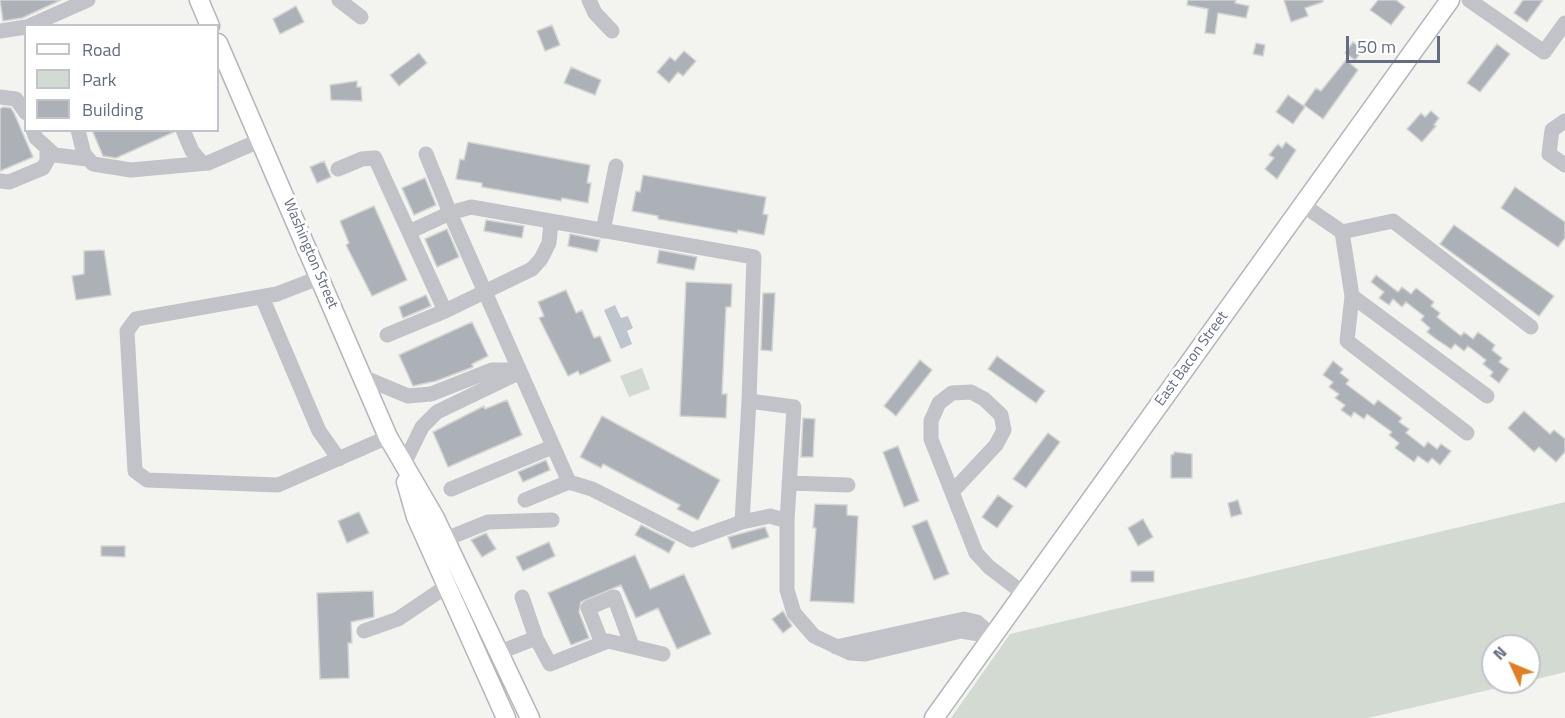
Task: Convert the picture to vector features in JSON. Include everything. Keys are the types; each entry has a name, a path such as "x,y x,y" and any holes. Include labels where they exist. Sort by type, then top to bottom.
{"main road":[{"path":"199,0 209,24"},
{"name":"East Bacon Street","path":"934,718 1450,0"},
{"name":"Washington Street","path":"219,45 365,378 388,437 446,540 530,718"},
{"name":"Washington Street","path":"403,466 416,517 506,718"}],"street":[{"path":"32,24 88,0"},
{"path":"339,0 361,17"},
{"path":"589,0 595,13 612,31"},
{"path":"1469,0 1544,52 1565,23"},
{"path":"0,31 24,27"},
{"path":"0,97 16,99 24,110"},
{"path":"1565,121 1552,130 1549,154 1565,165"},
{"path":"34,132 47,150 63,156 87,159 107,168 131,170 208,163 261,140"},
{"path":"79,132 87,159"},
{"path":"184,132 192,151 202,163"},
{"path":"0,181 9,182 43,168 47,161 47,150"},
{"path":"426,154 569,482"},
{"path":"338,169 362,159 375,158 445,310"},
{"path":"603,231 616,166"},
{"path":"1303,205 1342,232 1352,296 1347,341 1467,433"},
{"path":"409,232 450,213 471,207 754,257 742,522"},
{"path":"1342,232 1393,221 1531,327"},
{"path":"387,335 486,292 532,269 542,259 549,243 552,222"},
{"path":"321,277 262,297 136,319 128,331 135,471 147,480 278,484 388,437"},
{"path":"1352,296 1487,396"},
{"path":"262,297 319,431 339,459"},
{"path":"365,378 408,396 431,394 492,370 519,370"},
{"path":"403,466 422,427 437,412 519,370"},
{"path":"954,490 996,445 1004,430 1001,415 984,399 971,392 952,393 939,403 931,421 931,439 954,490 976,553 989,567 1023,593"},
{"path":"749,402 794,407 787,521 787,590 794,613 814,636 850,653 865,654 961,631 992,636"},
{"path":"451,489 552,447"},
{"path":"525,500 569,482 592,489 692,540 742,522 770,516 787,521"},
{"path":"789,483 848,485"},
{"path":"446,540 488,522 552,520"},
{"path":"364,631 398,619 447,586"},
{"path":"522,597 536,638 549,664 608,641 663,654"},
{"path":"602,643 588,608 614,597 632,646"},
{"path":"500,652 536,638"}],"green space":[{"path":"642,368 650,389 629,397 620,376"},
{"path":"1565,502 1565,672 1541,678 1541,634 1481,634 1481,692 1368,718 951,718 1010,634"}],"shaded area":[{"path":"615,305 621,318 628,316 633,328 627,331 632,344 621,349 604,310"}],"building":[{"path":"0,0 61,0 22,18 3,21"},
{"path":"1188,0 1236,0 1235,3 1249,6 1246,18 1218,13 1215,34 1205,33 1208,9 1187,5"},
{"path":"1284,0 1323,0 1323,2 1305,8 1308,16 1291,22"},
{"path":"1378,0 1396,0 1405,7 1391,25 1370,10"},
{"path":"1523,0 1543,0 1527,22 1514,13"},
{"path":"296,6 304,22 280,34 273,19"},
{"path":"552,25 560,45 545,51 537,31"},
{"path":"1353,42 1363,50 1355,60 1345,53"},
{"path":"1256,43 1265,45 1263,56 1253,54"},
{"path":"1497,44 1510,54 1480,92 1467,83"},
{"path":"684,51 696,61 683,76 678,72 669,83 657,72 670,57 675,61"},
{"path":"419,53 427,63 399,86 390,75"},
{"path":"1346,60 1358,70 1323,119 1304,105 1316,88 1321,91"},
{"path":"571,67 601,80 595,95 564,83"},
{"path":"357,81 357,87 361,87 362,101 331,100 330,85"},
{"path":"1288,95 1305,107 1293,124 1276,112"},
{"path":"11,108 14,113 33,157 0,171 0,109"},
{"path":"1431,111 1439,118 1434,125 1436,126 1422,142 1407,129 1421,113 1425,117"},
{"path":"93,132 174,132 116,158 103,156"},
{"path":"468,142 590,165 587,183 591,183 588,203 562,198 561,201 482,187 482,183 456,179 460,159 464,160"},
{"path":"1286,142 1296,150 1277,179 1265,169 1274,158 1269,155 1278,144 1282,148"},
{"path":"324,161 331,177 317,183 310,167"},
{"path":"643,175 766,197 763,214 768,215 764,235 738,230 737,233 658,219 658,216 632,211 636,191 640,192"},
{"path":"425,178 436,205 414,215 402,188"},
{"path":"1515,187 1565,222 1565,238 1558,247 1501,208"},
{"path":"374,206 407,280 372,296 346,245 349,243 340,221"},
{"path":"486,220 524,226 522,238 484,231"},
{"path":"1454,225 1554,296 1539,316 1440,244"},
{"path":"447,229 459,257 437,267 425,239"},
{"path":"570,234 600,240 597,252 568,246"},
{"path":"104,250 111,295 76,300 72,276 84,274 84,251"},
{"path":"659,250 697,257 694,270 657,263"},
{"path":"1376,275 1398,292 1402,287 1411,294 1416,288 1434,302 1431,306 1440,313 1437,317 1461,336 1464,332 1473,339 1478,332 1495,345 1492,350 1502,358 1499,362 1509,369 1499,383 1490,376 1493,372 1483,364 1486,360 1468,346 1464,351 1455,344 1451,349 1427,332 1430,328 1421,320 1424,316 1406,302 1402,307 1393,299 1389,305 1379,298 1384,292 1371,282"},
{"path":"686,282 732,284 731,307 726,307 722,394 727,394 726,418 680,416"},
{"path":"566,290 576,313 582,310 594,338 600,336 611,361 580,375 578,371 568,376 539,318 544,316 538,302"},
{"path":"763,293 775,293 772,351 761,350"},
{"path":"426,295 431,306 403,318 399,307"},
{"path":"472,322 488,356 472,364 473,367 436,381 413,386 399,355"},
{"path":"997,356 1045,391 1036,403 988,369"},
{"path":"920,360 932,370 896,416 884,406"},
{"path":"1333,361 1343,369 1340,373 1349,380 1346,384 1374,405 1378,400 1402,418 1399,422 1409,429 1406,433 1424,447 1428,442 1437,449 1441,444 1451,451 1440,465 1432,458 1428,463 1418,456 1414,462 1395,448 1399,443 1389,435 1392,432 1367,414 1364,419 1354,412 1351,417 1341,410 1345,405 1335,398 1339,394 1329,387 1333,382 1323,375"},
{"path":"507,400 522,435 448,467 433,432 484,406 485,409"},
{"path":"1524,411 1550,434 1554,430 1565,439 1565,452 1556,462 1539,447 1534,452 1508,428"},
{"path":"602,416 720,480 698,520 677,509 680,505 603,464 601,468 580,457"},
{"path":"803,418 815,419 813,457 801,457"},
{"path":"1048,433 1060,442 1026,488 1013,479"},
{"path":"898,446 919,501 904,507 883,452"},
{"path":"1174,452 1192,454 1192,478 1171,478 1171,455"},
{"path":"546,460 550,470 523,482 518,472"},
{"path":"998,495 1013,506 997,528 982,517"},
{"path":"1238,500 1242,514 1231,517 1228,503"},
{"path":"815,504 847,505 847,515 858,516 854,603 810,601 816,528 813,528"},
{"path":"359,512 369,533 347,543 338,521"},
{"path":"1143,519 1153,537 1138,546 1128,528"},
{"path":"927,520 949,574 934,580 912,526"},
{"path":"641,525 675,542 669,553 635,535"},
{"path":"765,527 769,537 732,549 728,537"},
{"path":"486,533 496,549 482,557 471,540"},
{"path":"549,542 555,556 523,571 516,557"},
{"path":"101,546 125,546 125,557 101,556"},
{"path":"635,555 650,589 684,574 711,634 677,649 658,608 636,618 621,585 581,602 579,612 589,638 571,645 548,593"},
{"path":"1131,571 1154,571 1154,582 1131,582"},
{"path":"373,591 374,617 351,622 352,643 348,643 349,678 320,679 317,593"},
{"path":"783,611 792,626 783,633 772,619"}]}
